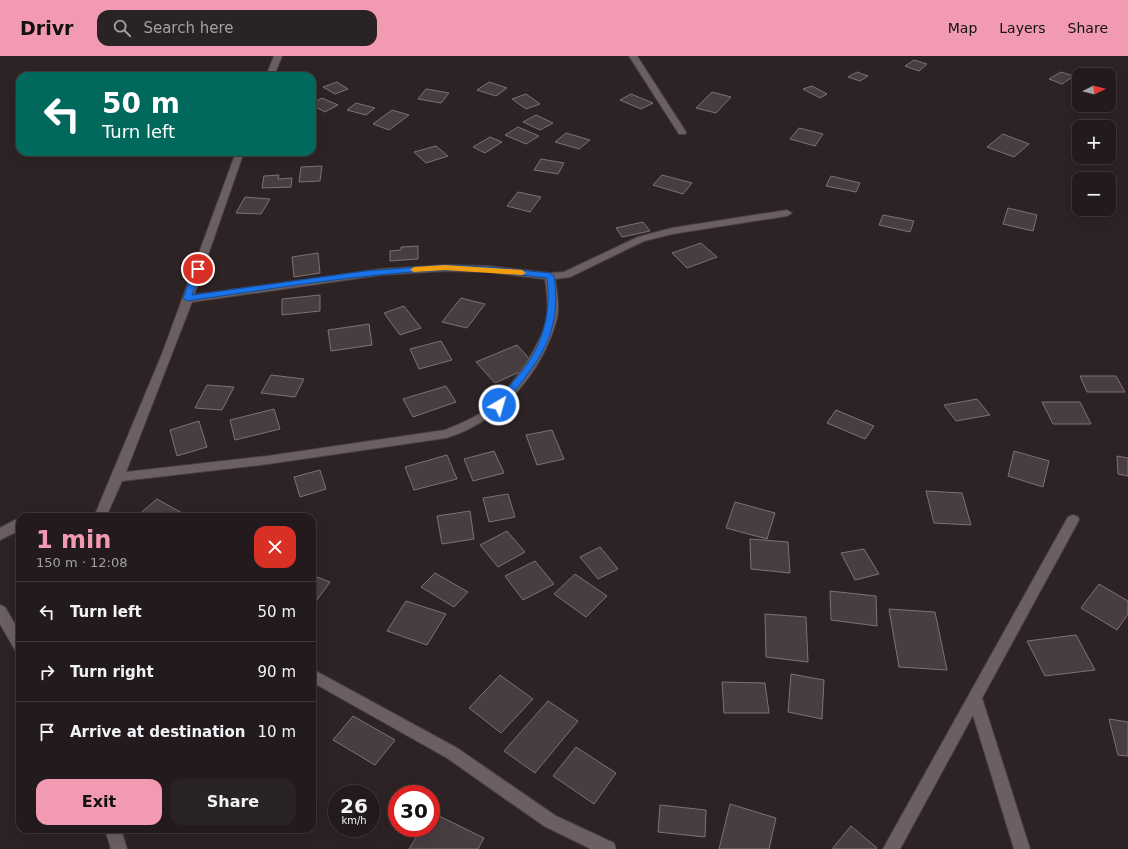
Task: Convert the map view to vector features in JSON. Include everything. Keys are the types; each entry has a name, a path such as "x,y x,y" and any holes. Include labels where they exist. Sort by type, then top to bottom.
{"street":[{"path":"272,72 278,56"},
{"path":"634,56 652,88 682,132"},
{"path":"102,513 118,477 187,298 215,216 238,156"},
{"path":"187,298 365,274 445,268 488,269 550,276 566,274 640,239 672,231 787,213"},
{"path":"118,477 297,456 446,434 470,425 499,405 532,364 544,339 552,317 553,296 550,276"},
{"path":"891,849 1073,520"},
{"path":"0,535 16,526"},
{"path":"0,611 16,639"},
{"path":"316,677 452,753 550,820 608,849"},
{"path":"975,699 1022,849"},
{"path":"114,833 119,849"}],"building":[{"path":"914,60 927,64 919,71 905,66"},
{"path":"857,72 868,76 860,81 848,77"},
{"path":"1061,72 1072,75 1072,77 1062,84 1049,79"},
{"path":"337,82 348,89 335,94 323,87"},
{"path":"489,82 507,88 496,96 477,90"},
{"path":"812,86 827,94 820,98 803,89"},
{"path":"426,89 449,93 441,103 418,99"},
{"path":"712,92 731,97 716,113 696,108"},
{"path":"526,94 540,104 526,109 512,99"},
{"path":"631,94 653,103 641,109 620,100"},
{"path":"322,98 338,105 325,112 316,107 316,101"},
{"path":"356,103 375,108 366,115 347,110"},
{"path":"392,110 409,115 389,130 373,124"},
{"path":"536,115 553,123 540,130 523,122"},
{"path":"518,127 539,136 526,144 505,135"},
{"path":"799,128 823,134 815,146 790,139"},
{"path":"566,133 590,140 579,149 555,142"},
{"path":"1003,134 1029,144 1014,157 987,147"},
{"path":"490,137 502,142 485,153 473,147"},
{"path":"436,146 448,156 426,163 414,152"},
{"path":"541,159 564,163 558,174 534,170"},
{"path":"322,166 320,181 299,182 301,167"},
{"path":"279,175 278,179 292,178 291,187 262,188 264,176"},
{"path":"662,175 692,183 683,194 653,185"},
{"path":"831,176 860,183 856,192 826,186"},
{"path":"518,192 541,197 530,212 507,206"},
{"path":"245,197 270,199 261,214 236,213"},
{"path":"1008,208 1037,215 1033,231 1003,224"},
{"path":"883,215 914,221 910,232 879,225"},
{"path":"643,222 650,231 622,237 616,228"},
{"path":"701,243 717,257 687,268 672,253"},
{"path":"418,246 418,259 390,261 390,251 401,250 401,247"},
{"path":"318,253 320,273 294,277 292,257"},
{"path":"320,295 320,311 282,315 282,299"},
{"path":"461,298 485,304 467,328 442,322"},
{"path":"404,306 421,328 400,335 384,313"},
{"path":"369,324 372,345 331,351 328,330"},
{"path":"441,341 452,360 419,369 410,349"},
{"path":"517,345 535,365 495,383 476,362"},
{"path":"271,375 304,379 295,397 261,393"},
{"path":"1080,376 1116,376 1125,392 1087,392"},
{"path":"207,385 234,387 222,410 195,408"},
{"path":"446,386 456,402 413,417 403,399"},
{"path":"977,399 990,415 956,421 944,405"},
{"path":"1042,402 1080,402 1091,424 1053,424"},
{"path":"274,409 280,429 235,440 230,420"},
{"path":"836,410 874,426 865,439 827,423"},
{"path":"199,421 207,447 177,456 170,430"},
{"path":"552,430 564,459 537,465 526,435"},
{"path":"494,451 504,473 473,481 464,459"},
{"path":"1014,451 1049,461 1043,487 1008,476"},
{"path":"447,455 457,479 414,490 405,467"},
{"path":"1117,456 1128,458 1128,476 1118,474"},
{"path":"320,470 326,489 300,497 294,477"},
{"path":"926,491 962,493 971,525 934,523"},
{"path":"508,494 515,517 489,522 483,498"},
{"path":"157,499 182,513 141,513"},
{"path":"735,502 775,513 767,539 726,528"},
{"path":"470,511 474,539 442,544 437,516"},
{"path":"507,531 525,552 498,567 480,545"},
{"path":"750,539 788,542 790,573 751,569"},
{"path":"600,547 618,569 598,579 580,557"},
{"path":"864,549 879,574 855,580 841,553"},
{"path":"535,561 554,584 523,600 505,576"},
{"path":"435,573 468,592 454,607 421,587"},
{"path":"575,574 607,596 586,617 554,594"},
{"path":"316,577 330,582 316,601"},
{"path":"1099,584 1128,601 1128,614 1117,630 1081,608"},
{"path":"830,591 876,596 877,626 831,620"},
{"path":"406,601 446,614 427,645 387,631"},
{"path":"889,609 935,612 947,670 899,667"},
{"path":"765,614 806,617 808,662 766,657"},
{"path":"1076,635 1095,670 1045,676 1027,641"},
{"path":"791,674 824,680 822,719 788,712"},
{"path":"500,675 533,699 501,733 469,708"},
{"path":"722,682 765,683 769,713 724,713"},
{"path":"548,701 578,721 535,773 504,751"},
{"path":"353,716 395,740 375,765 333,740"},
{"path":"1109,719 1128,722 1128,756 1118,755"},
{"path":"576,747 616,773 594,804 553,776"},
{"path":"730,804 776,818 769,849 719,849"},
{"path":"660,805 706,810 705,837 658,832"},
{"path":"440,816 484,838 478,849 409,849 416,837 440,837"},
{"path":"851,826 877,848 832,849"}],"slow traffic":[{"path":"414,270 445,268 488,269 522,273"}],"route":[{"path":"198,269 187,298 302,281 381,272 445,268 488,269 550,276 553,296 552,317 544,339 532,364 499,405"}]}
